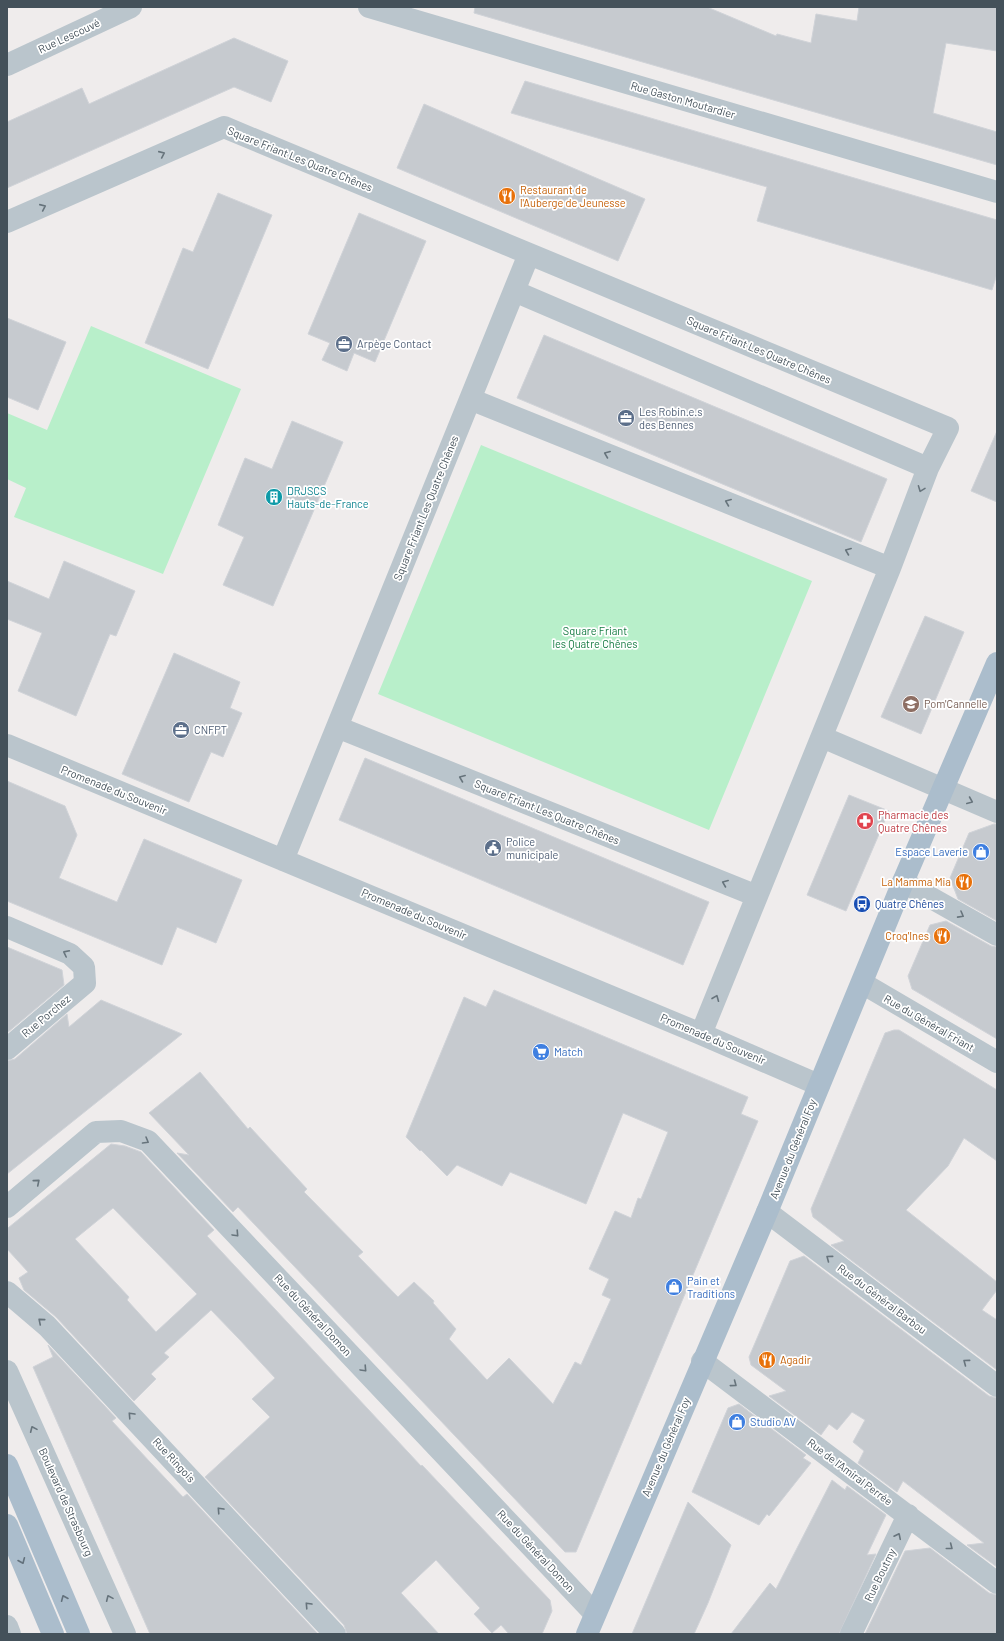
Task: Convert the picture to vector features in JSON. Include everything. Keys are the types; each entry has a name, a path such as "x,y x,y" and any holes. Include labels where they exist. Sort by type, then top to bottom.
{"main road":[{"name":"Avenue du Général Foy","path":"587,1634 702,1361 767,1212 903,882 997,662"},
{"path":"7,1465 79,1634"},
{"path":"7,1525 54,1634"}],"street":[{"name":"Rue Lescouvé","path":"7,65 131,7"},
{"name":"Rue Gaston Moutardier","path":"369,7 997,192"},
{"name":"Square Friant Les Quatre Chênes","path":"7,222 224,127 948,428 928,468 890,568 701,1034"},
{"name":"Square Friant Les Quatre Chênes","path":"283,860 529,254"},
{"path":"514,291 928,468"},
{"path":"470,399 890,568"},
{"name":"Square Friant Les Quatre Chênes","path":"337,728 757,896"},
{"path":"822,737 997,812"},
{"name":"Promenade du Souvenir","path":"7,746 701,1034 819,1085"},
{"path":"903,882 997,935"},
{"name":"Rue Porchez","path":"7,928 70,954 84,967 85,983 7,1049"},
{"name":"Rue du Général Friant","path":"862,983 997,1062"},
{"name":"Rue du Général Domon","path":"7,1207 96,1132 121,1131 148,1141 595,1614"},
{"name":"Rue du Général Barbou","path":"767,1212 997,1386"},
{"name":"Rue Ringois","path":"7,1292 61,1340 335,1634"},
{"name":"Rue de l'Amiral Perrée","path":"702,1361 997,1583"},
{"name":"Boulevard de Strasbourg","path":"7,1371 125,1634"},
{"name":"Rue Boutmy","path":"851,1634 908,1515"},
{"path":"7,1626 10,1634"}],"green space":[{"path":"91,326 241,389 163,574 14,517 26,488 7,479 7,413 47,430"},
{"name":"Square Friant les Quatre Chênes","path":"481,445 812,581 709,830 378,694"}],"building":[{"path":"475,7 707,7 776,36 777,34 811,43 816,14 857,21 859,7 997,7 997,51 946,43 933,113 997,132 997,165 474,13"},
{"path":"234,38 288,61 271,102 234,87 7,188 7,122 82,88 89,104"},
{"path":"525,81 997,220 997,274 992,290 757,221 767,187 511,113"},
{"path":"424,104 645,199 618,261 397,168"},
{"path":"218,193 272,215 208,369 145,343 183,248 193,252"},
{"path":"359,213 426,241 375,362 354,353 347,371 322,360 330,343 308,334"},
{"path":"7,318 66,342 38,410 7,397"},
{"path":"544,335 887,479 861,542 517,398"},
{"name":"DRJSCS Hauts-de-France","path":"292,421 343,442 273,606 223,585 244,537 218,525 245,458 272,469"},
{"path":"997,431 997,502 971,491"},
{"path":"64,561 135,591 116,636 110,634 76,716 18,691 42,633 7,619 7,581 49,599"},
{"path":"925,616 964,632 921,734 881,717"},
{"name":"CNFPT","path":"174,653 240,682 230,708 242,713 223,757 211,752 189,802 122,774"},
{"name":"Police municipale","path":"365,758 709,902 683,965 339,820"},
{"path":"7,781 65,806 77,835 59,878 117,902 144,839 242,880 216,943 177,927 162,965 7,901"},
{"path":"849,795 889,811 846,911 807,895"},
{"path":"997,824 997,921 958,899 950,878 969,833"},
{"path":"946,921 991,946 997,947 997,1039 912,989 908,976 930,925"},
{"path":"7,947 62,970 64,985 7,1033"},
{"path":"494,990 748,1097 741,1114 758,1121 576,1552 565,1552 238,1207 233,1212 177,1153 189,1155 149,1113 200,1072 248,1129 250,1127 307,1189 304,1192 363,1252 358,1256 398,1297 414,1282 434,1301 433,1303 456,1329 449,1339 487,1380 509,1358 553,1404 575,1362 581,1365 611,1299 602,1295 609,1279 589,1269 615,1211 631,1218 638,1198 641,1199 668,1132 623,1113 586,1204 510,1172 502,1186 457,1165 447,1176 406,1137 464,997 486,1007"},
{"path":"101,1000 182,1034 7,1174 7,1061 15,1059 67,1014 69,1027"},
{"path":"899,1030 997,1090 997,1161 964,1138 948,1166 906,1210 997,1282 997,1290 982,1310 997,1320 997,1370 831,1245 844,1241 813,1217 811,1209 885,1033"},
{"path":"111,1144 125,1146 141,1152 214,1230 207,1236 421,1466 422,1465 550,1600 552,1611 542,1634 509,1634 501,1625 492,1633 474,1614 480,1608 436,1560 401,1593 439,1634 347,1634 344,1625 205,1477 270,1417 252,1399 275,1378 211,1310 164,1353 169,1357 151,1374 156,1379 134,1401 56,1317 24,1290 19,1278 28,1272 7,1249 8,1228","holes":["113,1208 197,1294 156,1332 127,1300 129,1297 75,1239"]},
{"path":"804,1256 989,1396 997,1398 997,1567 967,1545 984,1543 903,1481 897,1492 858,1463 864,1451 853,1442 865,1420 852,1412 837,1430 829,1424 821,1435 769,1396 786,1391 751,1365 749,1357 790,1261"},
{"path":"48,1345 116,1418 112,1421 150,1462 183,1497 187,1494 318,1634 150,1634 33,1367 53,1357"},
{"path":"739,1404 806,1455 803,1458 811,1463 769,1516 767,1514 759,1525 692,1492 728,1408"},
{"path":"832,1480 845,1490 847,1486 886,1515 867,1555 876,1554 839,1634 731,1634 770,1583 776,1589"},
{"path":"688,1502 731,1545 708,1603 694,1634 632,1634"},
{"path":"930,1548 989,1593 997,1595 997,1634 865,1634 905,1551"}],"place":[{"name":"Restaurant de l'Auberge de Jeunesse","path":"507,196"},
{"name":"Arpège Contact","path":"344,344"},
{"name":"Les Robin.e.s des Bennes","path":"626,418"},
{"name":"DRJSCS Hauts-de-France","path":"274,497"},
{"name":"Pom'Cannelle","path":"911,704"},
{"name":"CNFPT","path":"181,730"},
{"name":"Pharmacie des Quatre Chênes","path":"865,821"},
{"name":"Police municipale","path":"493,848"},
{"name":"Espace Laverie","path":"981,852"},
{"name":"La Mamma Mia","path":"964,882"},
{"name":"Quatre Chênes","path":"862,904"},
{"name":"Croq'Ines","path":"942,936"},
{"name":"Match","path":"541,1052"},
{"name":"Pain et Traditions","path":"674,1287"},
{"name":"Agadir","path":"767,1360"},
{"name":"Studio AV","path":"737,1422"}]}
